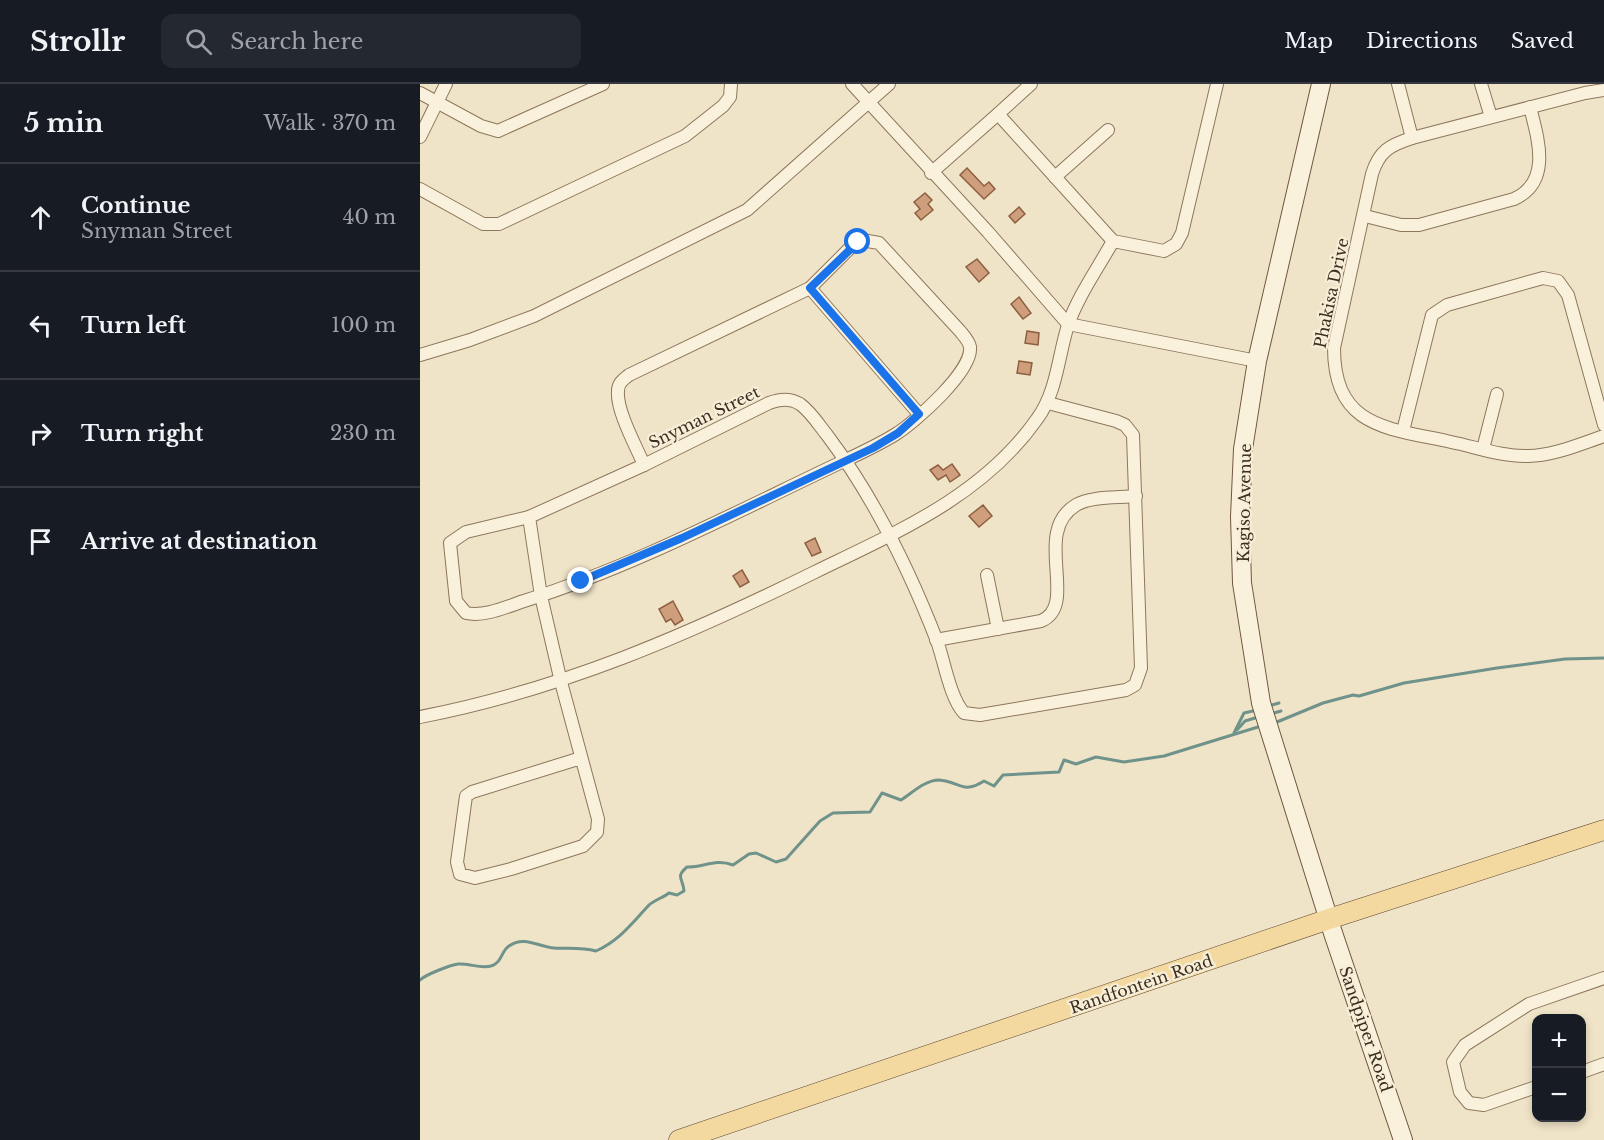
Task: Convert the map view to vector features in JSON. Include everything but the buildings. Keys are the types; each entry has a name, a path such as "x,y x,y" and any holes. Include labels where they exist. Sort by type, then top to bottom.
{"main road":[{"name":"Randfontein Road","path":"679,1140 1329,919 1604,830"}],"street":[{"path":"420,137 446,84"},
{"path":"420,93 482,126 498,131 603,84"},
{"path":"420,189 483,224 499,224 685,136 723,106 730,97 730,84"},
{"path":"852,84 988,232 1068,324 1257,361"},
{"path":"420,355 470,340 534,316 747,210 889,84"},
{"path":"932,173 1031,84"},
{"path":"998,114 1113,241 1164,251 1176,244 1185,223 1217,84"},
{"name":"Kagiso Avenue","path":"1321,84 1257,361 1243,449 1240,518 1242,583 1261,703 1329,919"},
{"path":"1398,84 1412,138"},
{"path":"1481,84 1491,117"},
{"name":"Phakisa Drive","path":"1604,90 1412,138 1393,144 1379,156 1372,174 1365,216 1334,348 1335,377 1341,394 1353,408 1382,427 1520,456 1535,456 1604,436"},
{"path":"1365,216 1401,225 1419,225 1514,200 1527,192 1532,185 1541,150 1530,108"},
{"path":"1054,177 1108,130"},
{"name":"Snyman Street","path":"919,414 964,369 968,361 970,346 960,331 879,243 869,240 853,245 810,288 629,375 621,381 618,391 620,404 644,465 769,403 784,400 799,404 807,410 846,460 889,536 936,640 960,708 971,715 1126,690 1135,685 1142,668 1136,496"},
{"path":"420,717 561,682 686,633 889,536 939,509 984,475 1025,435 1048,403 1068,324 1113,241"},
{"path":"1403,431 1432,315 1447,305 1543,278 1558,281 1568,295 1604,425"},
{"path":"644,465 529,517 466,532 453,538 449,547 456,601 462,611 473,615 541,596 611,570 846,460 898,433 919,414 810,288"},
{"path":"1482,449 1497,394"},
{"path":"936,640 1041,621 1055,610 1057,527 1065,514 1086,501 1136,496 1134,443 1130,430 1116,421 1048,403"},
{"path":"529,517 541,596 561,682 598,819 597,832 589,843 484,876 466,877 460,874 457,869 457,853 466,796 472,792 581,758"},
{"path":"987,575 998,629"},
{"name":"Sandpiper Road","path":"1329,919 1403,1140"},
{"path":"1532,1088 1484,1105 1469,1103 1460,1092 1454,1068 1454,1057 1465,1045 1529,1004 1604,978"},
{"path":"1586,1070 1604,1064"}],"waterway":[{"path":"1277,722 1323,703 1353,695 1359,696 1404,683 1565,659 1604,658"},
{"path":"1272,705 1279,703"},
{"path":"1234,733 1244,713 1253,711"},
{"path":"1274,713 1281,711"},
{"path":"1237,730 1245,721 1255,718"},
{"path":"420,980 458,964 491,966 497,962 506,948 520,942 532,942 554,948 596,951 619,936 651,904 669,893 677,895 684,891 681,873 687,867 720,862 733,865 749,854 756,853 776,862 786,859 820,821 833,813 870,812 882,793 901,800 924,784 939,780 965,787 984,781 994,786 1003,775 1059,772 1064,760 1076,764 1096,757 1124,762 1164,756 1258,727"}],"route":[{"path":"581,581 682,538 873,448 898,433 919,414 810,288 858,242"}]}
